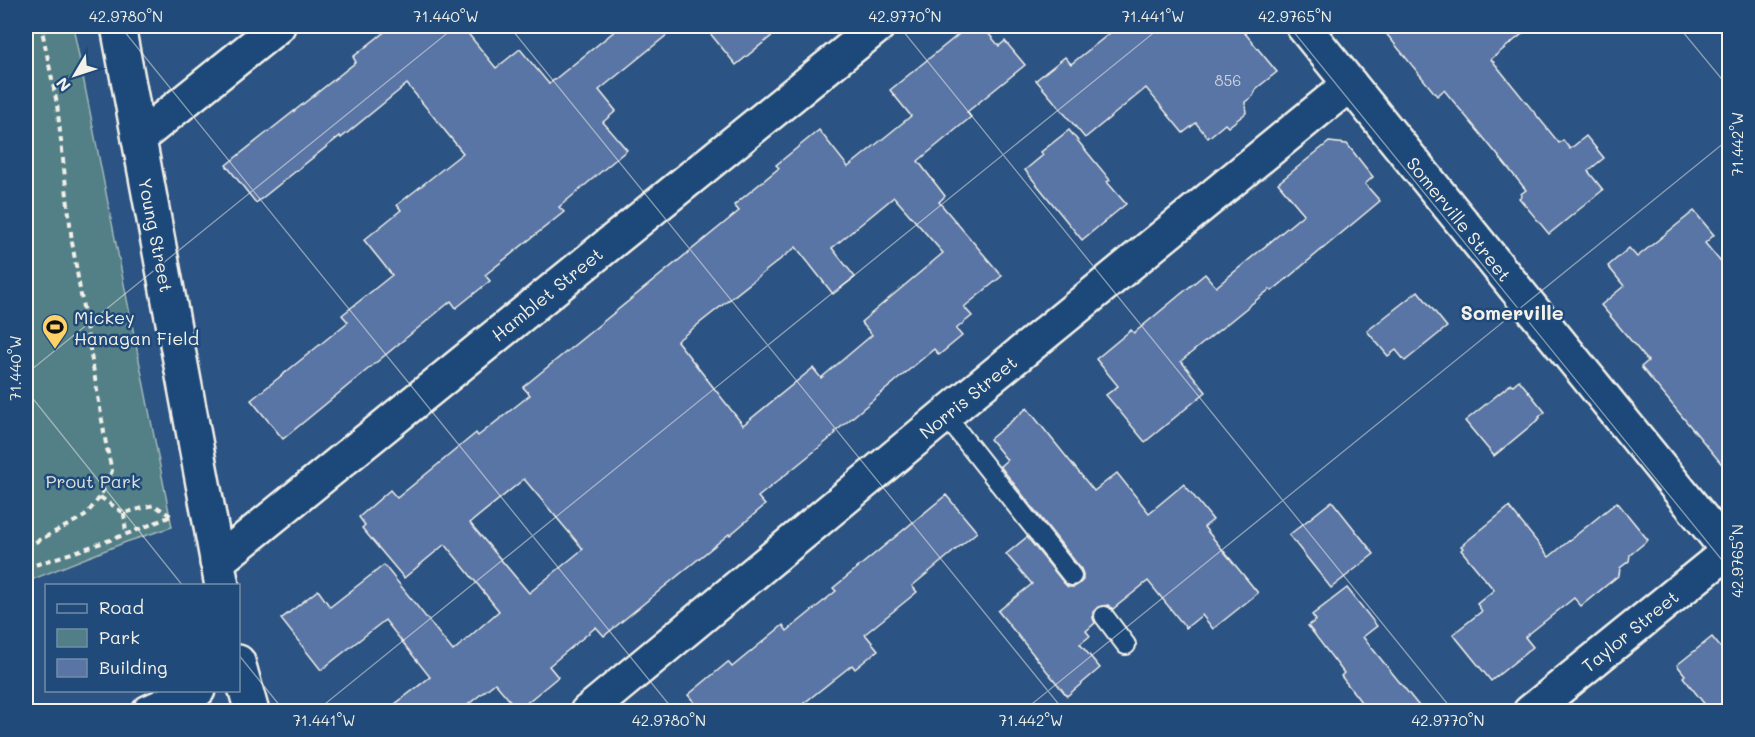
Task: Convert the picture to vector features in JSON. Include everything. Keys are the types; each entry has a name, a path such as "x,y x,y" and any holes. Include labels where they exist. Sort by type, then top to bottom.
{"street":[{"name":"Young Street","path":"118,26 219,574"},
{"path":"139,138 278,26"},
{"name":"Hamblet Street","path":"219,574 878,26"},
{"name":"Somerville Street","path":"1303,26 1729,551"},
{"name":"Norris Street","path":"587,711 1350,84"},
{"name":"Taylor Street","path":"1530,711 1729,551"},
{"path":"240,672 252,711"},
{"path":"149,711 193,692"}],"lane":[{"path":"945,415 1072,576"},
{"path":"1104,616 1126,645"}],"path":[{"path":"26,547 85,516 100,497 112,471 72,242 57,104 42,30 38,26"},
{"path":"42,30 77,26"},
{"path":"100,497 124,513 154,505 171,516"},
{"path":"26,568 182,512"},
{"path":"124,513 126,534"}],"green space":[{"name":"Prout Park","path":"26,26 73,26 172,527 126,542 26,582"}],"building":[{"path":"392,26 462,26 496,68 520,49 549,84 621,26 678,26 599,90 616,111 603,122 627,150 559,207 564,212 485,275 490,281 456,308 451,301 283,439 251,400 348,322 342,315 392,275 364,240 401,210 397,205 463,153 407,84 256,203 226,165 356,62 353,57"},
{"path":"704,26 784,26 736,65"},
{"path":"969,26 982,26 999,46 1005,41 1025,65 967,112 971,117 918,161 945,196 939,202 1002,276 964,307 972,316 956,329 962,336 939,355 934,349 758,497 765,505 604,636 596,627 549,666 558,677 518,710 495,683 460,711 386,711 430,677 385,620 321,670 281,619 318,590 330,607 384,565 453,651 499,611 445,544 404,578 362,528 365,525 359,517 390,490 397,498 476,433 478,436 530,395 523,387 739,211 734,205 779,168 776,165 819,130 848,167 911,116 890,90","holes":["894,197 943,253 861,322 872,335 821,378 813,368 743,425 677,341 796,247 833,294 855,277 832,248","524,479 583,549 529,593 470,523"]},
{"path":"1119,26 1239,26 1277,72 1257,88 1253,96 1245,102 1246,113 1228,127 1225,124 1208,138 1196,123 1183,133 1146,88 1085,138 1036,80 1065,57 1071,64"},
{"path":"1380,26 1532,26 1491,59 1559,143 1563,140 1570,149 1586,136 1604,158 1588,171 1603,190 1549,234 1519,198 1526,190 1444,90 1437,96"},
{"path":"1069,130 1110,180 1107,182 1126,204 1082,240 1025,170 1043,155 1041,152"},
{"path":"1329,142 1347,144 1373,177 1365,184 1380,201 1272,291 1270,289 1181,361 1206,392 1145,442 1106,395 1118,386 1096,359 1131,330 1134,333 1205,274 1216,287 1304,214 1278,183"},
{"path":"1694,211 1714,235 1705,243 1730,273 1730,474 1641,367 1648,361 1601,305 1624,286 1608,266 1629,248 1637,257"},
{"path":"1418,291 1447,327 1405,361 1396,350 1388,356 1367,331"},
{"path":"1519,380 1545,412 1494,456 1465,421"},
{"path":"1027,408 1094,491 1117,473 1149,513 1184,484 1213,520 1204,527 1258,593 1213,629 1202,615 1186,628 1148,581 1113,609 1108,605 1098,607 1093,612 1095,623 1086,631 1090,636 1080,644 1100,668 1067,696 998,611 1032,584 1006,554 1027,537 1068,587 1074,587 1083,580 1081,569 1000,466 1007,460 990,439"},
{"path":"946,495 977,532 912,586 917,592 865,634 878,650 855,669 852,665 794,711 702,711 688,695 728,662 732,667 783,625 787,631 836,591 833,588"},
{"path":"1332,501 1374,554 1331,588 1289,535"},
{"path":"1617,502 1648,540 1630,555 1629,561 1620,568 1619,575 1581,606 1574,598 1525,637 1533,647 1491,681 1453,634 1482,611 1477,604 1494,590 1461,550 1463,548 1461,546 1509,507 1549,557"},
{"path":"1347,588 1377,626 1363,637 1423,711 1368,711 1341,676 1344,673 1308,626 1316,620 1312,615"},
{"path":"1712,637 1730,659 1730,711 1710,711 1683,677 1685,675 1677,665"}],"place":[{"name":"Mickey Hanagan Field","path":"55,350"}],"district":[{"name":"Somerville","path":"1512,312"}]}
